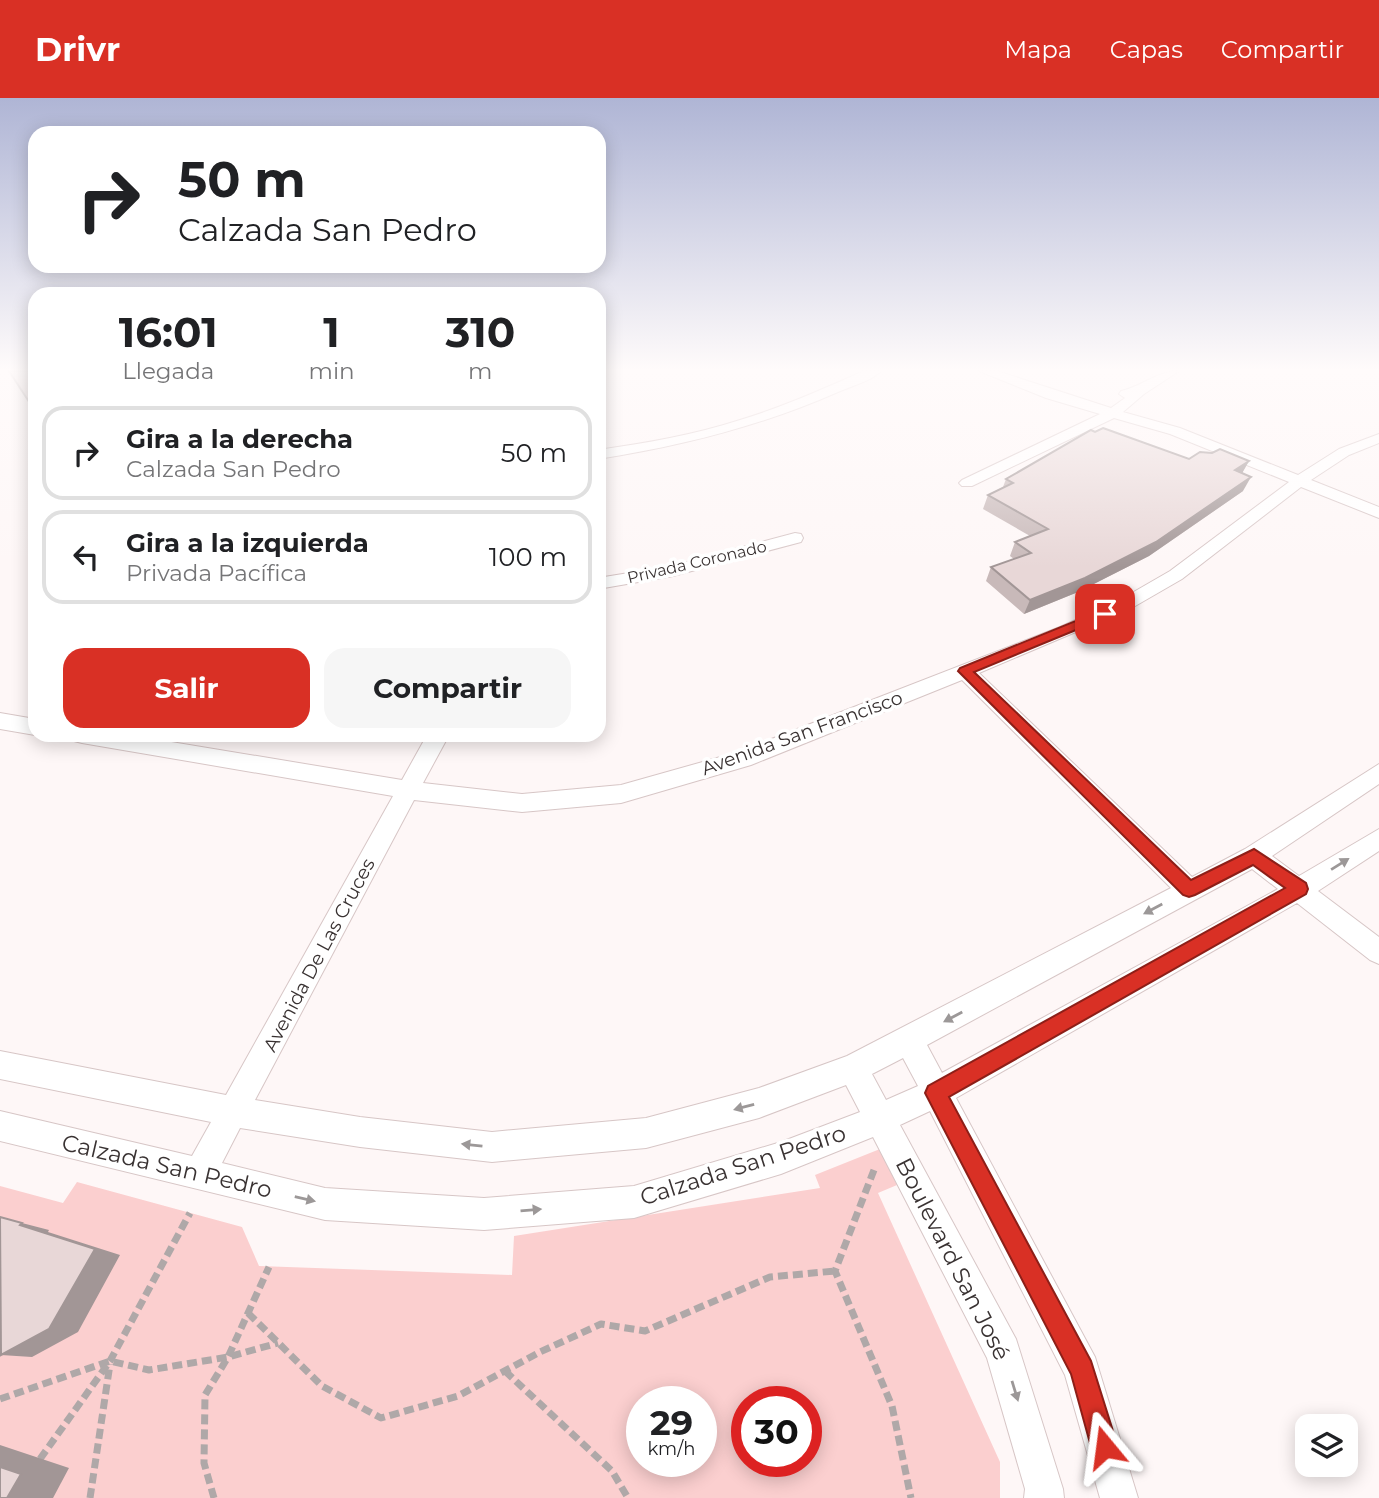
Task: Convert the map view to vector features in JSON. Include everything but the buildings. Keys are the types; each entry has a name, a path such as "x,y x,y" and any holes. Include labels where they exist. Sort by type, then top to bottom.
{"street":[{"path":"606,454 700,436"},
{"path":"967,484 1060,436"},
{"path":"1188,436 1379,513"},
{"name":"Avenida San Francisco","path":"123,742 408,790 522,803 621,794 743,759 1067,631 1124,605 1176,575 1300,481 1343,452 1379,438"},
{"name":"Privada Coronado","path":"606,583 686,568 795,538"},
{"path":"965,671 1189,890"},
{"path":"0,721 28,726"},
{"name":"Avenida De Las Cruces","path":"199,1174 434,742"},
{"path":"0,1065 235,1112 360,1132 492,1147 646,1133 759,1103 853,1068 1254,856 1379,773"},
{"name":"Calzada San Pedro","path":"0,1126 325,1204 498,1213 634,1202 780,1158 882,1118 936,1093 1300,889 1379,839"},
{"path":"1254,856 1379,952"},
{"path":"909,1040 1082,1370 1119,1498"},
{"name":"Boulevard San José","path":"853,1068 882,1118 1003,1352 1044,1489 1044,1498"}],"path":[{"path":"874,1170 835,1271 892,1406 911,1498"},
{"path":"40,1459 110,1361 190,1213"},
{"path":"214,1498 204,1463 205,1395 228,1357 269,1267"},
{"path":"248,1313 322,1386 381,1418 458,1396 540,1352 601,1324 645,1331 770,1277 835,1271"},
{"path":"0,1399 110,1361 149,1370 228,1357 279,1343"},
{"path":"90,1498 110,1361"},
{"path":"505,1371 612,1471 628,1498"}],"shaded area":[{"path":"880,1149 897,1185 878,1193 1000,1462 1000,1498 0,1498 0,1186 63,1203 77,1182 242,1227 259,1266 512,1275 514,1236 820,1188 815,1175"}],"route":[{"path":"1105,614 965,671 1189,890 1254,856 1300,889 936,1093 1082,1370 1105,1447"}]}
